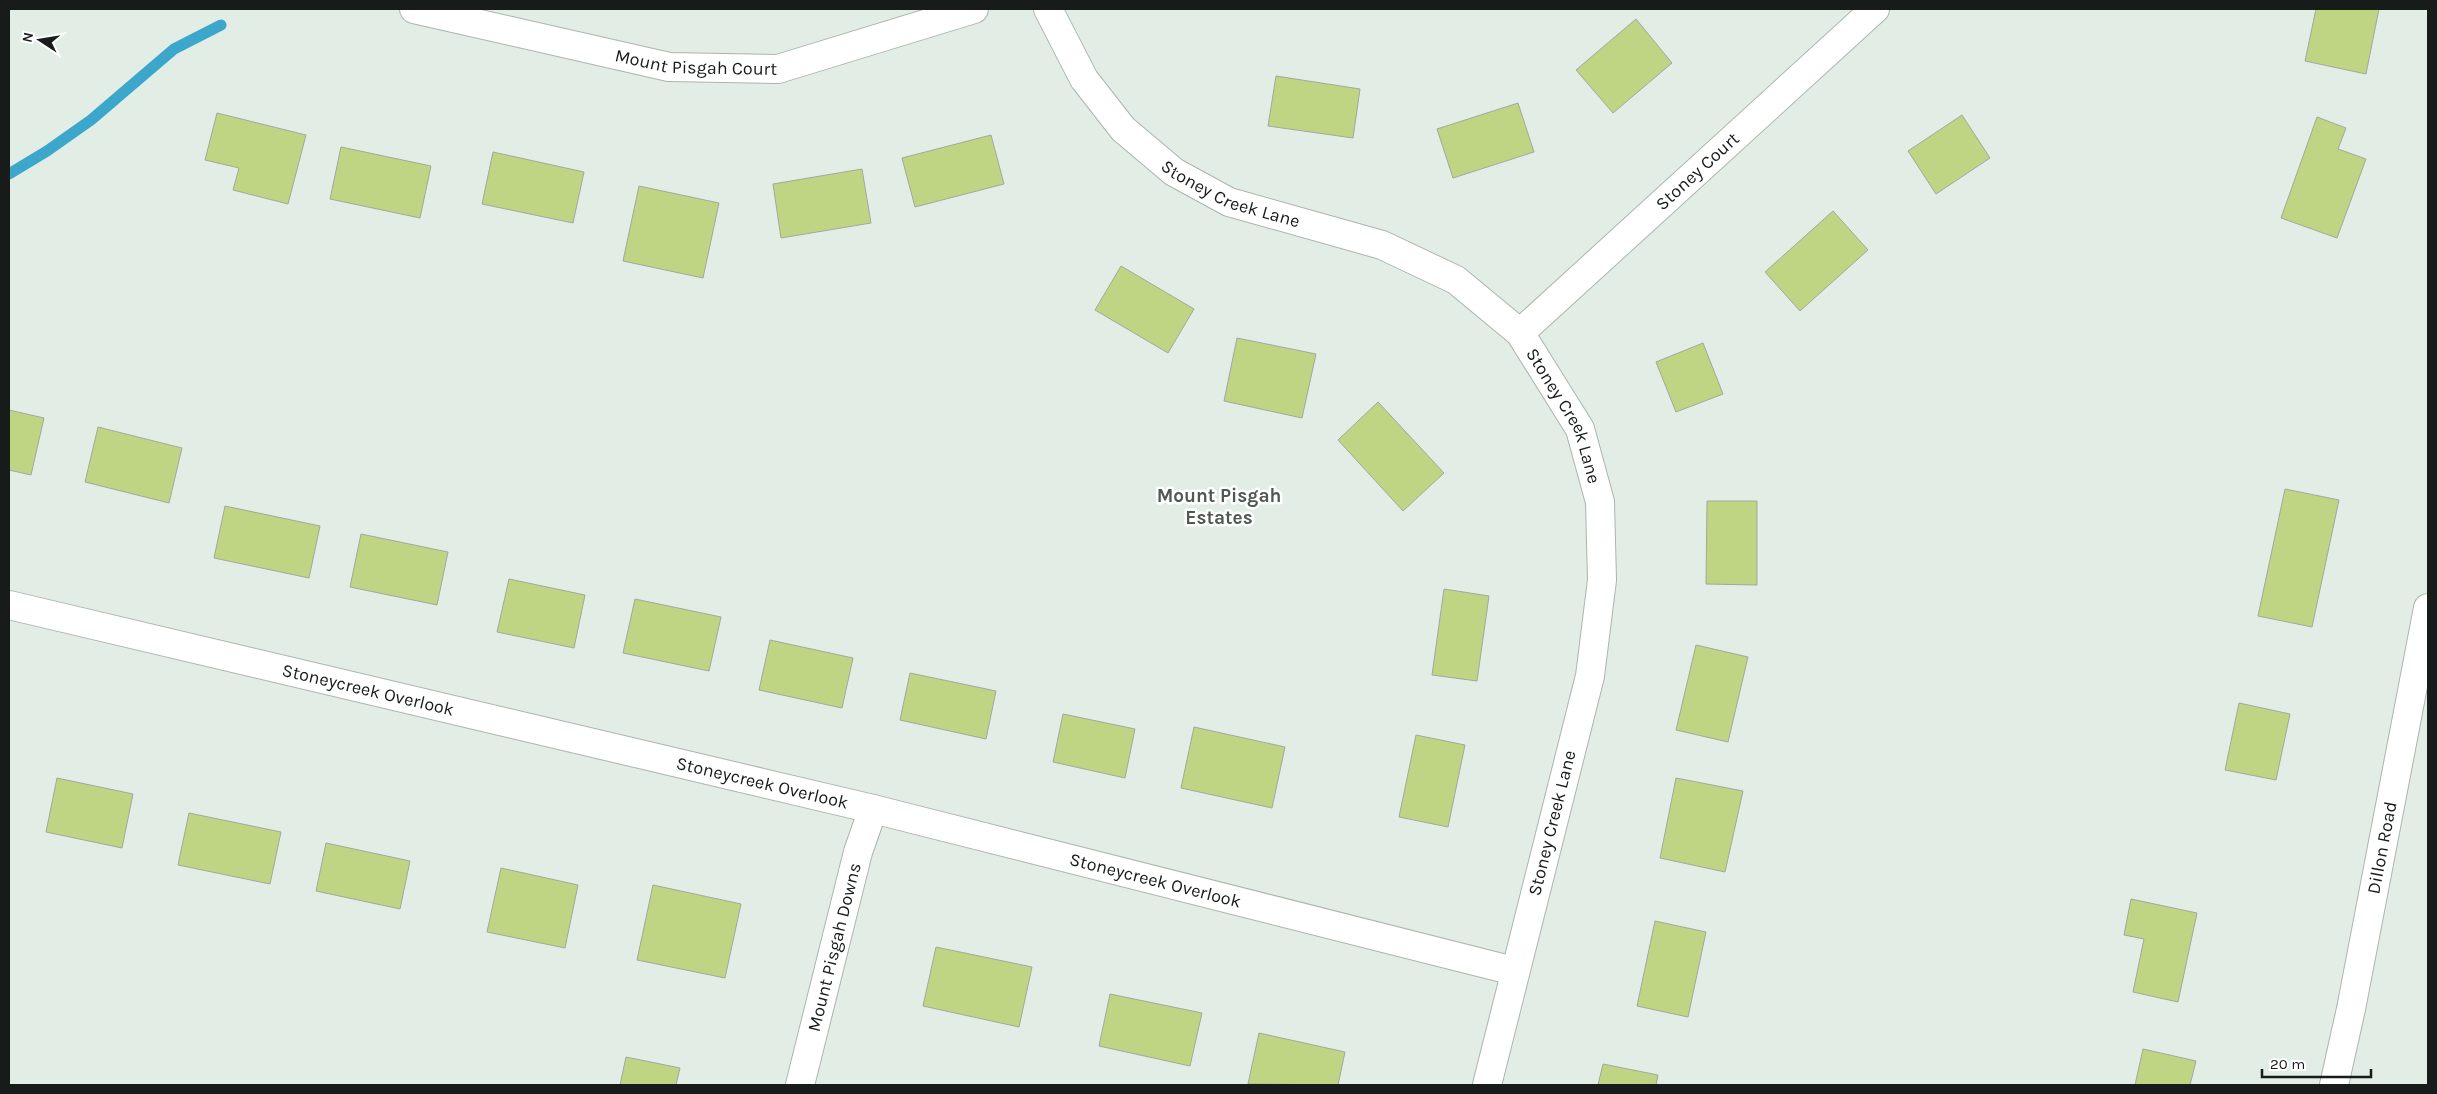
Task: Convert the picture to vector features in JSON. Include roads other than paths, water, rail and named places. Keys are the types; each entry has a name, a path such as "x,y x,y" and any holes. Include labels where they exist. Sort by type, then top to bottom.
{"street":[{"name":"Mount Pisgah Court","path":"414,9 669,67 778,69 974,9"},
{"name":"Stoney Creek Lane","path":"1048,9 1084,79 1123,129 1174,172 1229,202 1382,245 1456,280 1520,333 1580,429 1600,502 1602,580 1590,676 1487,1085"},
{"name":"Stoney Court","path":"1520,333 1875,9"},
{"name":"Stoneycreek Overlook","path":"9,605 873,809 1514,972"},
{"name":"Dillon Road","path":"2334,1085 2351,1009 2428,608"},
{"name":"Mount Pisgah Downs","path":"800,1085 858,852 873,809"}],"waterway":[{"path":"9,174 47,151 91,120 174,49 221,25"}],"district":[{"name":"Mount Pisgah Estates","path":"1219,506"}]}
